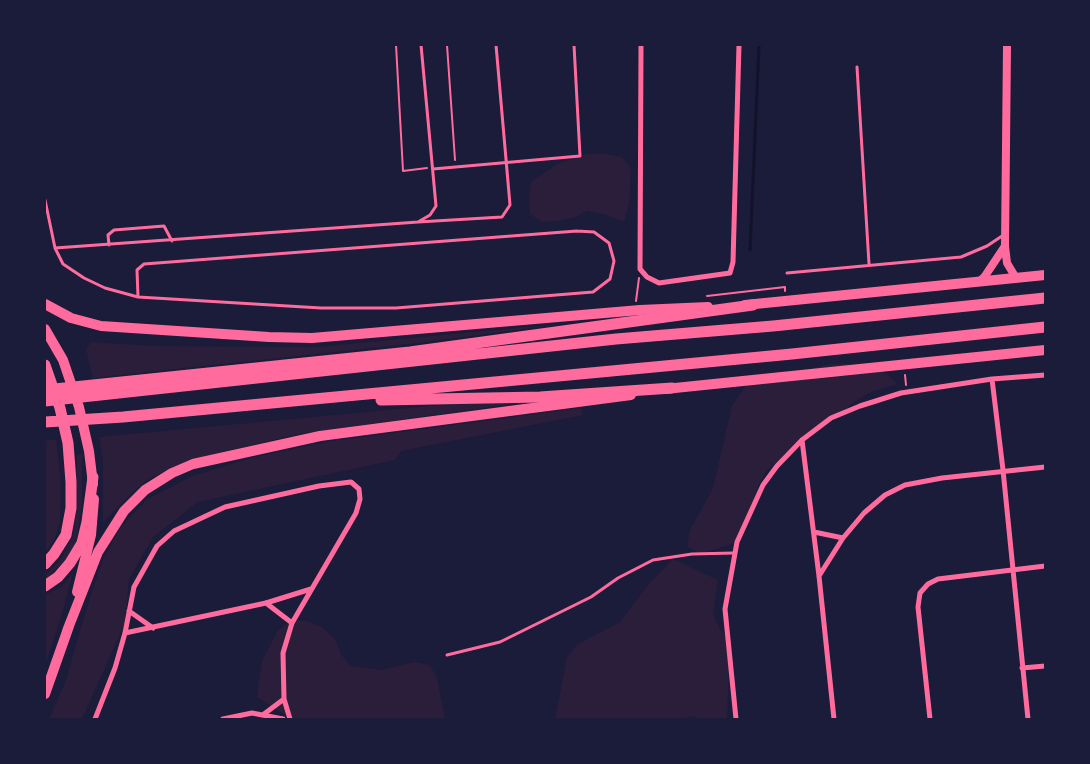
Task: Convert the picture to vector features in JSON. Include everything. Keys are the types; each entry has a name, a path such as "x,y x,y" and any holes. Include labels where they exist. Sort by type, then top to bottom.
{"highway":[{"path":"45,390 410,352 753,305 1045,275"},
{"path":"45,401 616,339 773,326 1045,298"},
{"path":"45,304 71,318 102,326 312,338 640,310 753,305"},
{"path":"45,422 123,417 792,354 1045,327"},
{"path":"45,329 63,360 79,407 93,477 94,512 91,535 67,631"},
{"path":"290,401 344,402 401,398 540,397 672,388 1045,350"},
{"path":"45,365 60,408 68,443 71,482 71,508 66,535 45,564"},
{"path":"45,694 98,552 124,511 145,490 172,473 192,464 320,436 617,398 672,388"},
{"path":"45,429 123,417"},
{"path":"45,586 58,577 70,563 82,543 93,477"}],"street":[{"path":"641,45 640,269 647,277 659,283 730,273 733,262 739,45"},
{"path":"1008,45 1005,246 1007,263 1016,278"},
{"path":"978,282 986,276 1005,246"},
{"path":"736,719 724,609 737,542 764,485 778,466 802,440 831,418 860,406 907,392 992,380 1045,375"},
{"path":"992,380 1004,470 1012,570 1028,719"},
{"path":"802,440 834,719"},
{"path":"819,576 843,538 871,507 885,495 905,486 942,478 1045,467"},
{"path":"95,719 115,668 125,633 134,588 145,564 157,546 174,531 225,507 319,486 351,482 359,489 360,499 356,513 292,623 284,653 284,699 290,719"},
{"path":"814,532 843,538"},
{"path":"930,719 918,607 920,593 928,584 938,579 1045,566"},
{"path":"125,633 266,603 311,589"},
{"path":"266,603 292,623"},
{"path":"129,611 154,628"},
{"path":"1022,668 1045,666"},
{"path":"264,714 284,699"},
{"path":"222,719 252,713 283,719"}],"lane":[{"path":"418,222 430,215 436,206 421,45"},
{"path":"54,248 502,217 510,205 496,45"},
{"path":"432,169 580,156 574,45"},
{"path":"857,67 869,264"},
{"path":"45,200 54,248 63,264 84,278 105,288 138,297 321,308 396,308 471,303 592,292 610,279 614,261 609,243 594,232 577,231 272,253 144,264 137,270 138,297"},
{"path":"109,245 108,235 114,230 164,226 172,241"},
{"path":"787,273 961,257 987,246 1005,234"},
{"path":"447,655 500,642 591,597 618,578 653,560 692,554 734,553"}],"path":[{"path":"640,269 636,302 644,302"},
{"path":"703,297 785,287"},
{"path":"905,375 907,392"}],"shaded area":[{"path":"587,154 606,154 622,157 631,168 629,204 624,222 604,214 587,211 573,218 542,222 530,214 531,182 557,164"},
{"path":"568,323 418,343 93,378 86,349 91,342 151,346 317,347"},
{"path":"830,364 848,364 881,370 898,384 873,391 857,400 767,470 758,486 750,517 743,532 732,544 700,554 687,546 690,530 713,488 732,406 749,381 780,371 796,372"},
{"path":"533,401 299,434 194,459 150,478 103,522 103,461 99,437 431,406"},
{"path":"581,408 583,415 401,451 395,460 198,502 153,537 129,579 125,623 82,719 49,719 66,680 102,561 121,527 146,500 192,476 251,458 326,442"},
{"path":"56,439 61,484 60,523 54,540 45,553 45,441"},
{"path":"82,454 82,504 77,540 66,560 45,580 45,575 60,560 72,539 77,504 77,455"},
{"path":"673,559 718,580 713,614 720,629 730,641 727,719 696,719 695,716 681,719 555,719 567,657 578,644 620,622 648,585"},
{"path":"73,573 45,665 45,595 61,587"},
{"path":"292,620 308,621 323,628 335,639 341,654 350,666 382,670 414,662 430,665 437,678 445,719 291,719 257,697 262,661 278,630"}],"waterway":[{"path":"750,250 759,45"}]}
